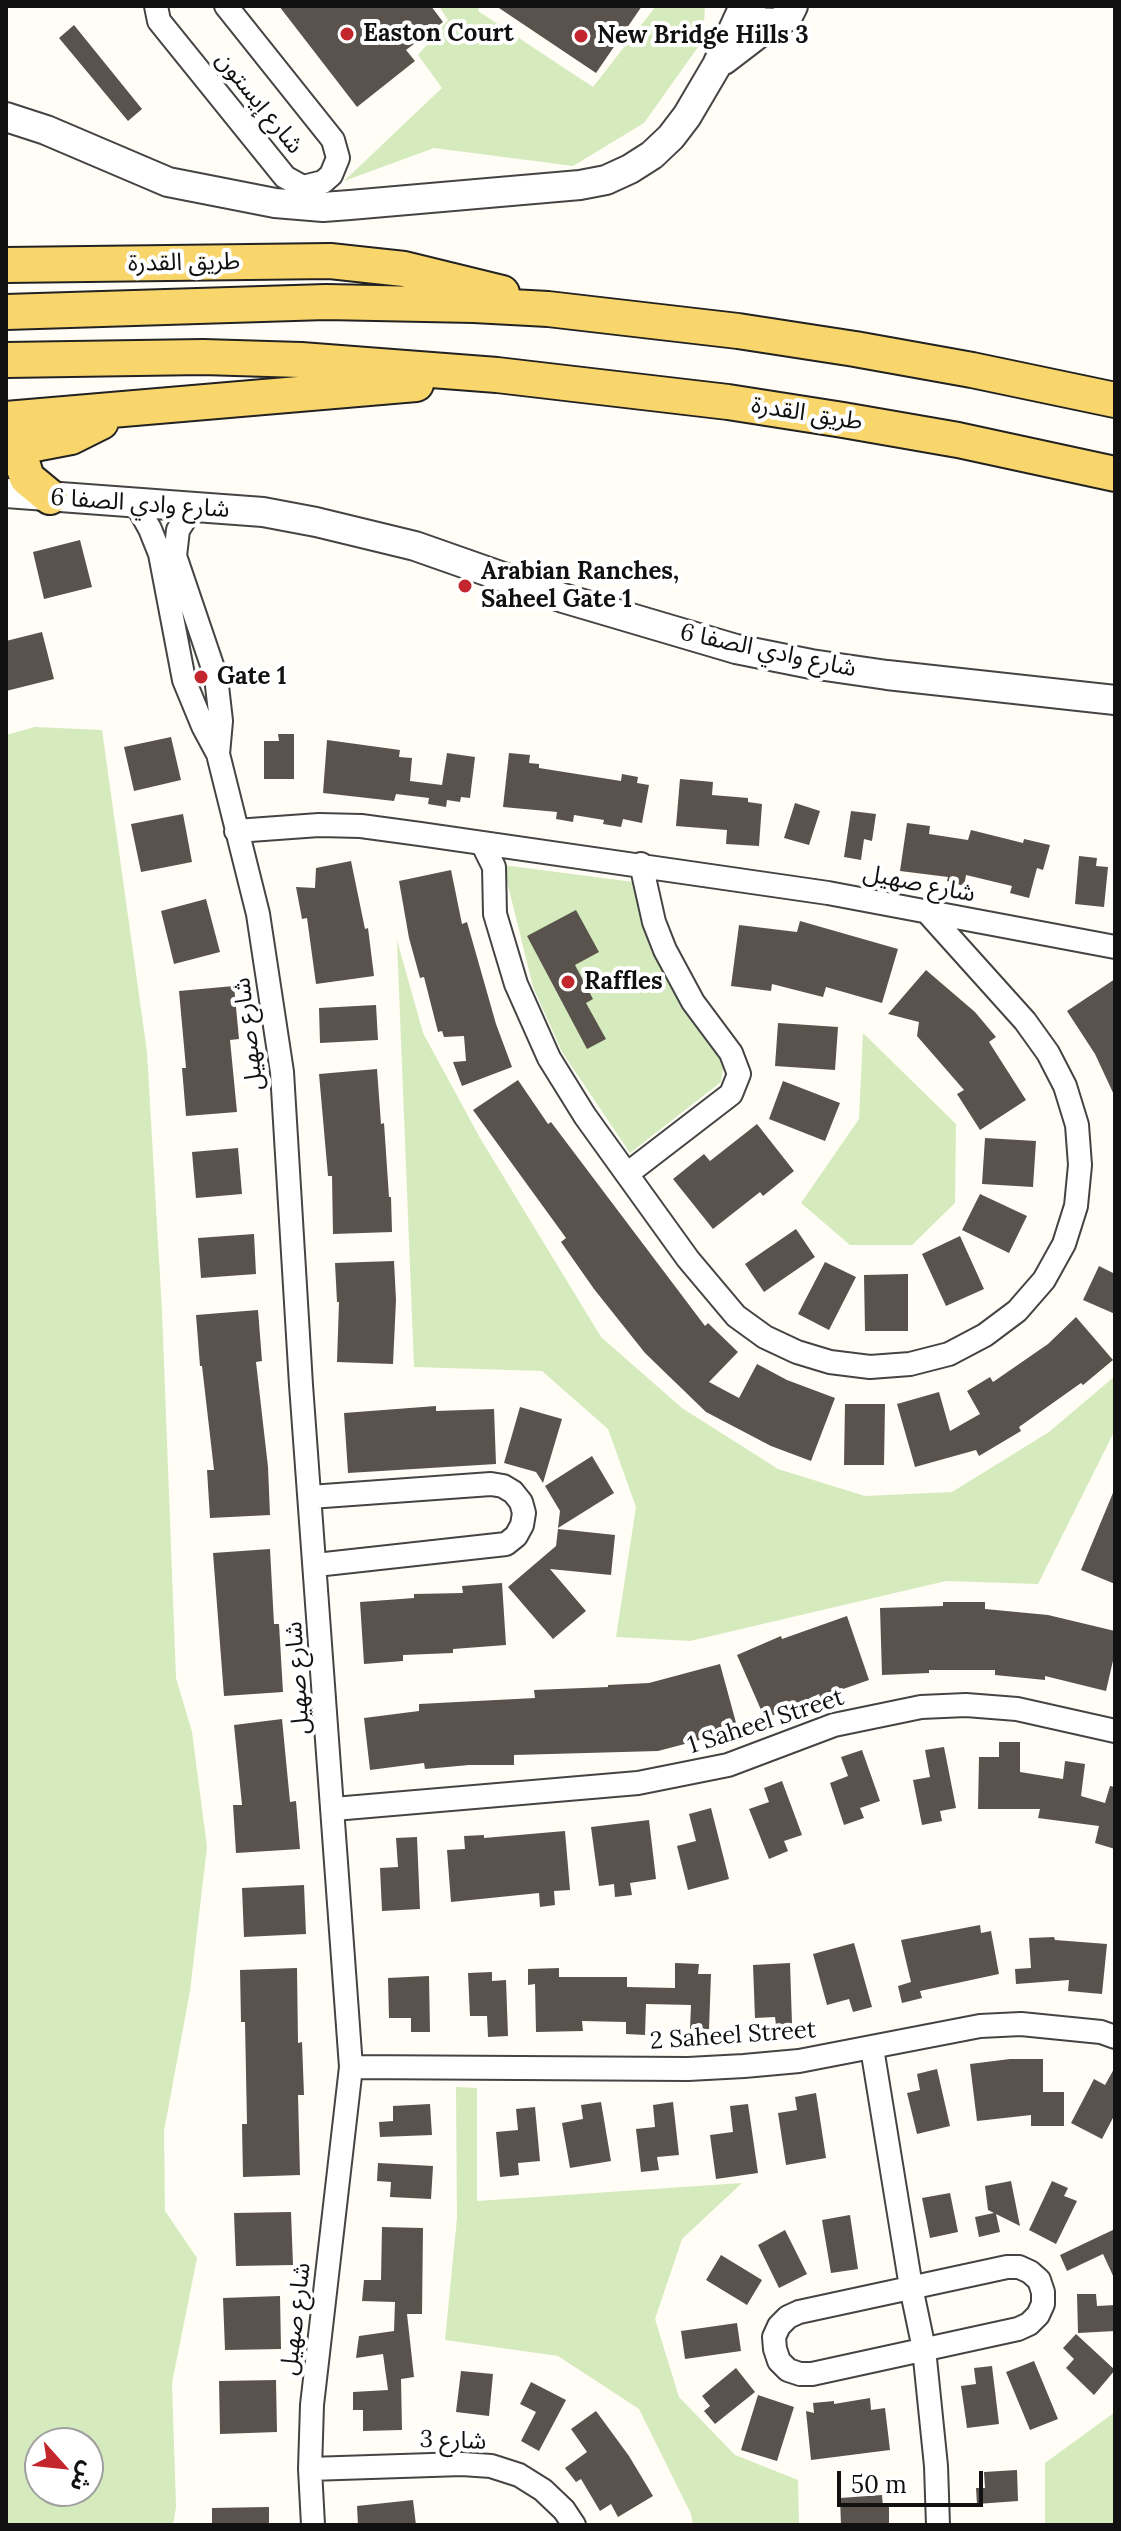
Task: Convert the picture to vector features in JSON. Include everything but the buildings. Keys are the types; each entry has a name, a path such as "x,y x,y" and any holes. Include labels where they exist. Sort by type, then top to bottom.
{"main road":[{"name":"طريق القدرة","path":"6,265 330,261 441,276 548,309"},
{"name":"طريق القدرة","path":"6,312 326,302 548,309 724,329 855,349 1115,400"},
{"name":"طريق القدرة","path":"6,360 189,357 301,360 497,375 699,398 843,420 972,443 1115,474"},
{"name":"طريق القدرة","path":"10,442 115,411 497,375"},
{"path":"10,442 27,478 50,497"}],"street":[{"name":"شارع إيستون","path":"156,6 159,21 285,177 303,187 323,182 331,175 338,158 333,140 226,6"},
{"path":"745,6 759,22 771,24"},
{"path":"6,117 67,139 146,174 190,188 275,203 323,207 553,189 606,180 641,162 671,137 717,65 745,6"},
{"path":"717,65 771,24 783,20 793,6"},
{"name":"شارع وادي الصفا 6","path":"6,493 263,512 372,534 663,629 736,649 887,675 1115,700"},
{"name":"شارع صهيل","path":"135,502 160,554 184,680 212,724 258,914 282,1072 351,2067 312,2405 310,2469 313,2525"},
{"path":"192,508 178,530 175,556 216,677 212,724"},
{"path":"178,651 206,643"},
{"name":"شارع صهيل","path":"236,831 292,826 361,826 828,893 1115,947"},
{"path":"482,843 494,867 495,914 522,996 549,1058 585,1116 710,1287 736,1316 765,1337 797,1352 830,1362 870,1367 910,1364 961,1348 985,1335 1017,1311 1044,1280 1064,1244 1076,1206 1079,1179 1077,1125 1065,1086 1048,1053 1025,1021 927,912"},
{"path":"627,1174 731,1094 739,1074 731,1053 693,1002 671,963 654,922 641,864"},
{"path":"310,1497 491,1484 513,1492 521,1502 524,1513 516,1536 506,1544 316,1565"},
{"name":"1 Saheel Street","path":"334,1809 592,1788 683,1775 728,1765 834,1725 921,1707 966,1705 1017,1709 1115,1731"},
{"name":"2 Saheel Street","path":"351,2067 688,2069 799,2061 937,2033 1008,2025 1062,2027 1115,2037"},
{"path":"872,2048 924,2349 936,2466 938,2525"},
{"path":"1019,2267 1039,2280 1043,2304 1029,2324 812,2374 788,2370 779,2361 774,2337 788,2317 911,2287 1019,2267"},
{"name":"3 شارع","path":"310,2469 462,2464 491,2466 519,2475 543,2490 564,2510 574,2525"}],"green space":[{"path":"439,6 480,6 478,11 593,87 656,6 705,6 703,40 644,123 573,166 434,148 344,181 442,88 418,55 448,20"},
{"path":"35,727 102,730 147,1052 162,1311 176,1678 192,1732 207,1847 190,1991 164,2131 165,2211 197,2258 172,2383 176,2507 173,2525 6,2525 6,735"},
{"path":"503,865 641,883 725,1055 721,1082 630,1153 562,1052 533,987"},
{"path":"397,940 423,1033 480,1138 601,1337 682,1408 778,1469 865,1496 952,1492 1049,1432 1115,1376 1115,1430 1038,1584 946,1581 690,1641 616,1637 636,1507 608,1429 542,1371 414,1367"},
{"path":"863,1033 956,1124 955,1203 912,1245 850,1245 801,1203 859,1119"},
{"path":"456,2087 477,2088 477,2201 742,2183 682,2239 655,2319 679,2397 735,2455 798,2480 799,2525 693,2525 691,2514 639,2409 558,2356 445,2340 457,2218"},
{"path":"1115,2412 1115,2525 1045,2525 1045,2463"}],"place":[{"name":"Easton Court","path":"347,34"},
{"name":"New Bridge Hills 3","path":"581,36"},
{"name":"Arabian Ranches, Saheel Gate 1","path":"465,586"},
{"name":"Gate 1","path":"201,677"},
{"name":"Raffles","path":"568,982"}]}
